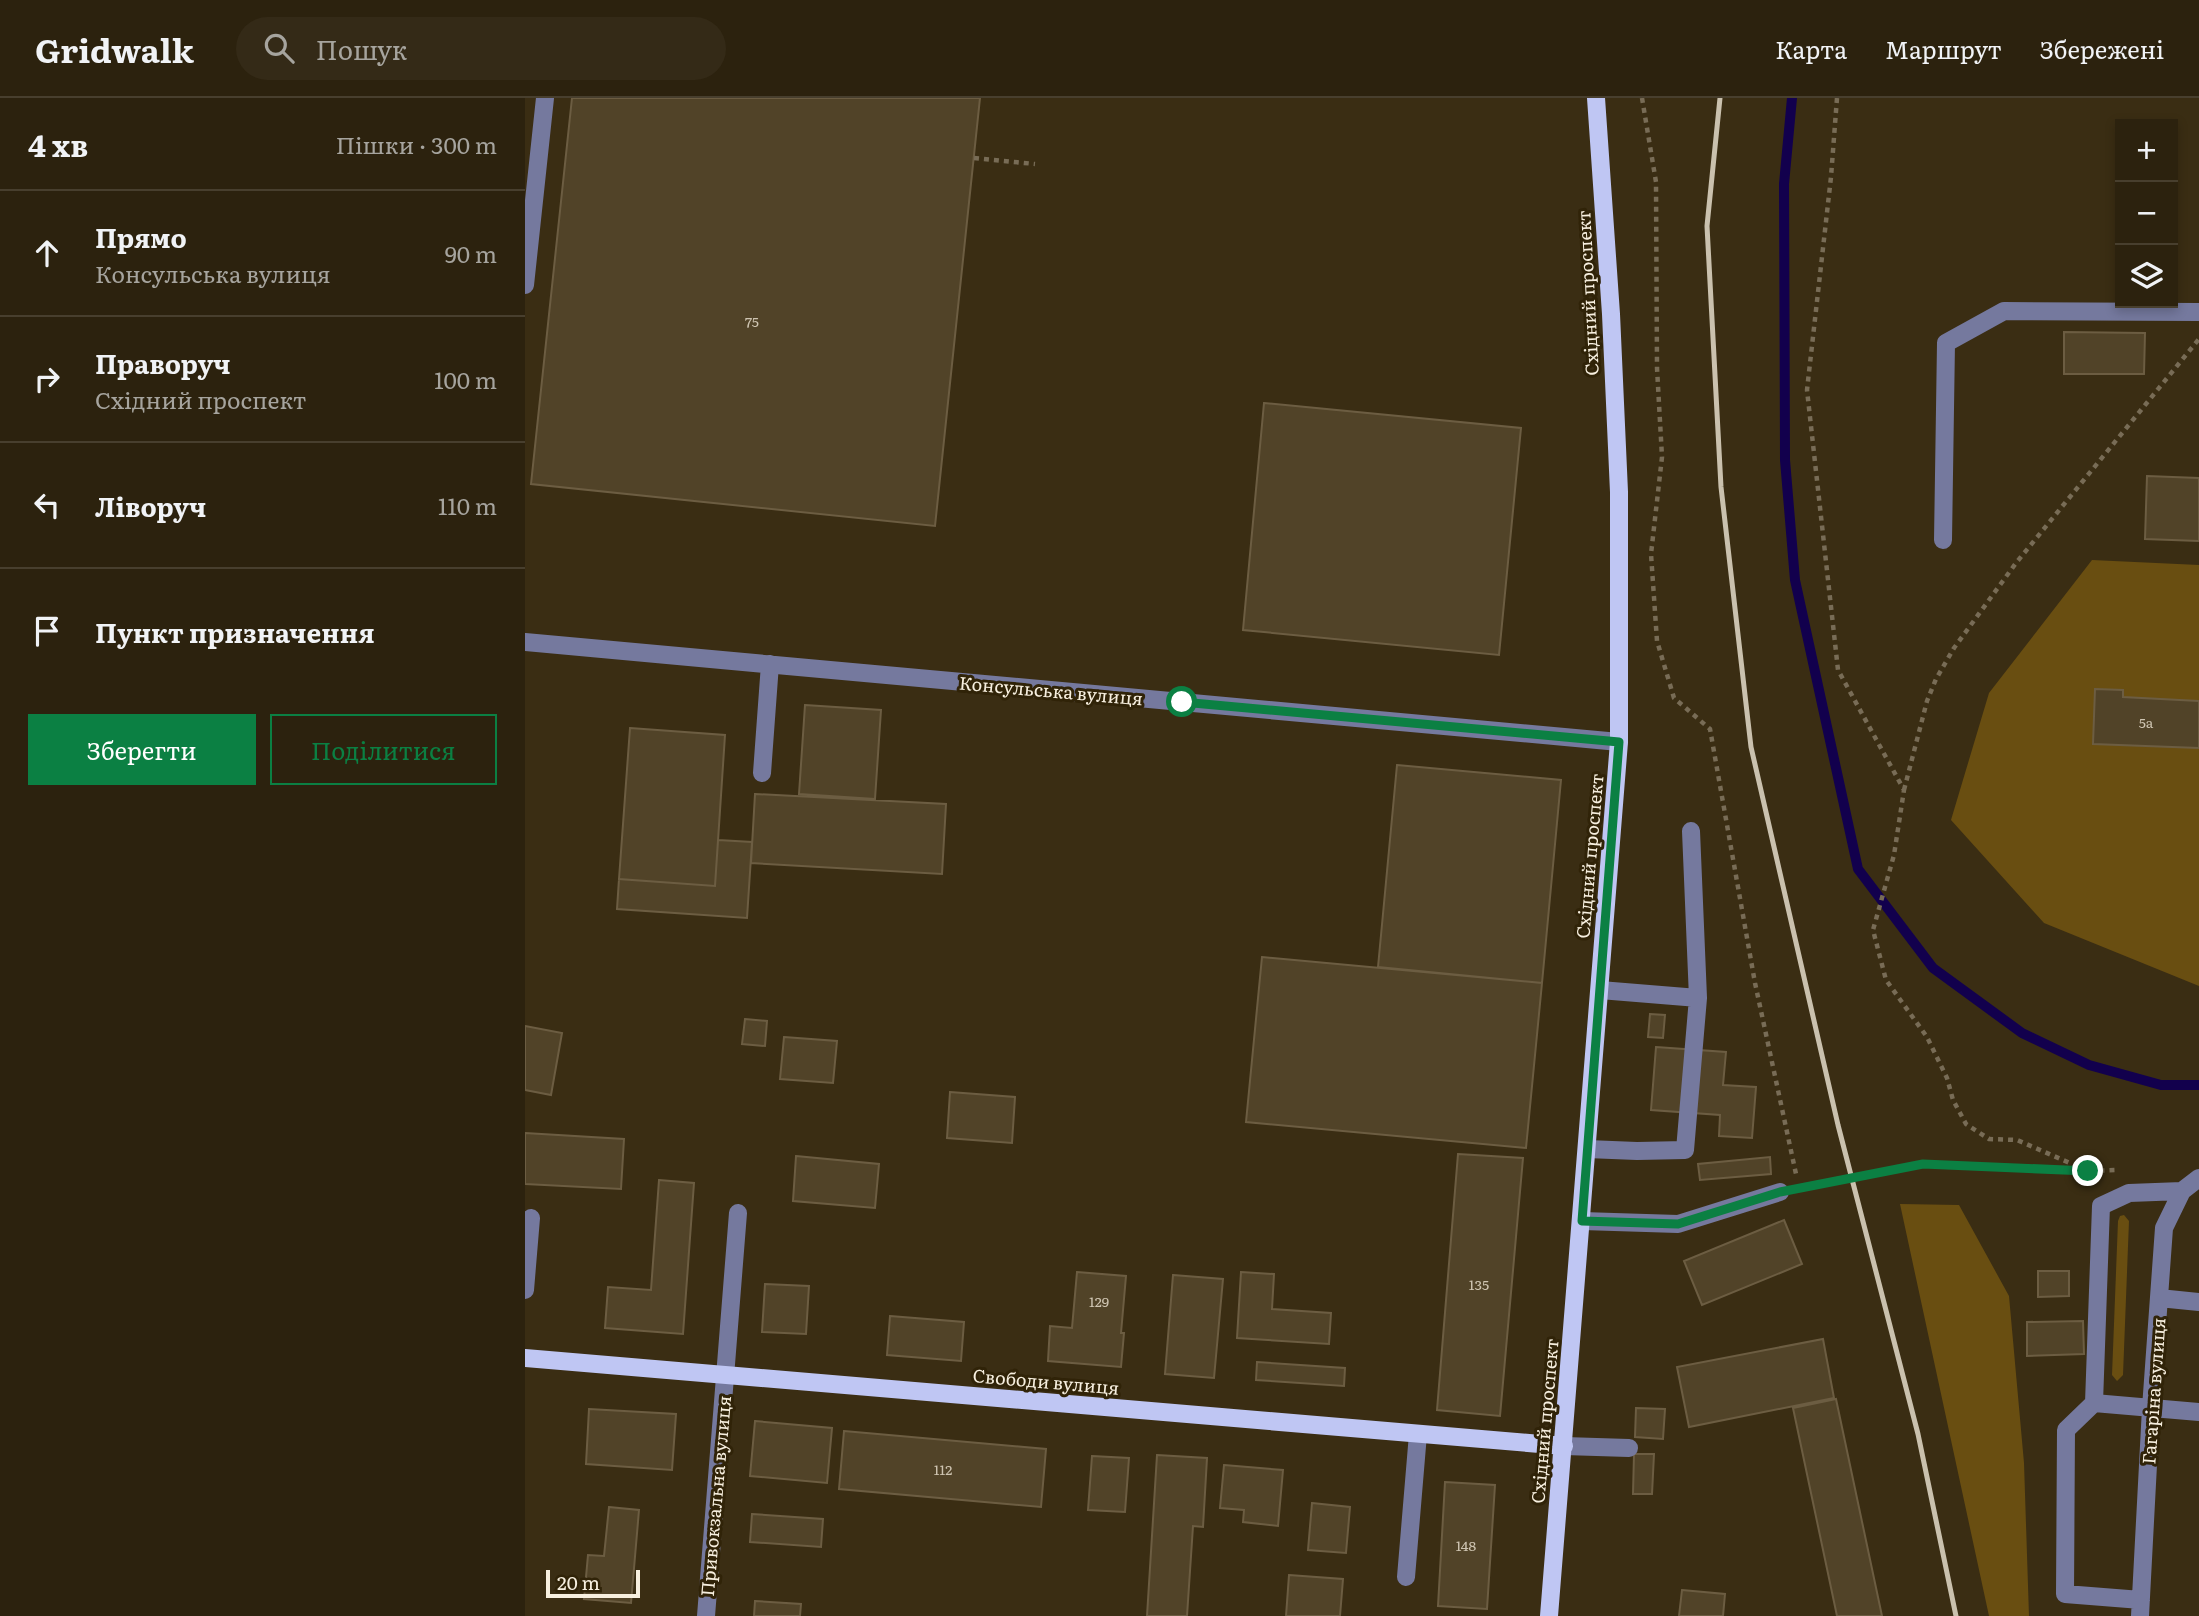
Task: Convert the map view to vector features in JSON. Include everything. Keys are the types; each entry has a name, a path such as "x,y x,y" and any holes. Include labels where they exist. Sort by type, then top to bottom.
{"main road":[{"name":"Східний проспект","path":"1549,1616 1619,742 1619,492 1611,314 1596,98"},
{"name":"Свободи вулиця","path":"525,1358 1564,1446"}],"street":[{"path":"525,285 545,98"},
{"path":"1943,541 1947,343 2004,311 2199,312"},
{"name":"Консульська вулиця","path":"525,642 1619,742"},
{"path":"762,773 770,664"},
{"path":"1587,1149 1685,1150 1698,998 1692,831"},
{"path":"1600,990 1698,998"},
{"name":"Гагаріна вулиця","path":"2140,1608 2164,1228 2182,1191 2199,1178"},
{"path":"2140,1608 2065,1594 2066,1430 2094,1403 2101,1206 2129,1193 2182,1191"},
{"path":"1582,1221 1678,1224 1780,1192"},
{"name":"Привокзальна вулиця","path":"706,1616 738,1213"},
{"path":"525,1290 531,1217"},
{"path":"2159,1298 2199,1302"},
{"path":"2094,1403 2199,1412"},
{"path":"1406,1577 1418,1434"},
{"path":"1564,1446 1629,1448"}],"path":[{"path":"1642,98 1656,182 1657,368 1662,457 1651,554 1657,641 1674,698 1710,729 1755,982 1791,1157 1800,1188"},
{"path":"1837,98 1831,177 1807,390 1838,670 1904,790"},
{"path":"974,158 1035,164"},
{"path":"2088,1171 2017,1140 1989,1139 1966,1124 1927,1037 1886,980 1873,930 1894,855 1904,790 1935,679 2016,563 2199,339"},
{"path":"1780,1192 1923,1164 2088,1171 2129,1169"}],"shaded area":[{"path":"2092,560 2199,565 2199,986 2044,923 1951,820 1989,693"},
{"path":"1900,1204 1959,1205 2009,1296 2024,1463 2029,1616 1989,1616"},
{"path":"2124,1215 2129,1221 2123,1375 2117,1381 2112,1375 2118,1221 2120,1216"}],"building":[{"path":"572,98 980,98 935,526 531,484"},
{"path":"2064,332 2145,333 2144,374 2064,374"},
{"path":"1264,403 1521,428 1499,655 1243,630"},
{"path":"2147,476 2199,478 2199,541 2145,539"},
{"path":"2095,689 2123,690 2123,697 2199,701 2199,748 2093,744"},
{"path":"805,705 881,710 875,799 799,794"},
{"path":"630,728 725,735 715,886 619,879"},
{"path":"1397,765 1561,780 1542,983 1378,967"},
{"path":"755,794 946,804 942,874 751,863"},
{"path":"718,840 752,842 747,918 617,909 619,879 715,886"},
{"path":"1262,957 1542,983 1526,1148 1246,1122"},
{"path":"1650,1014 1665,1015 1663,1038 1648,1037"},
{"path":"745,1019 767,1021 765,1046 742,1044"},
{"path":"525,1026 562,1033 551,1095 525,1090"},
{"path":"784,1037 837,1041 833,1083 780,1079"},
{"path":"1656,1047 1726,1052 1723,1085 1756,1087 1752,1138 1719,1136 1720,1115 1651,1110"},
{"path":"950,1092 1015,1097 1012,1143 947,1138"},
{"path":"525,1133 624,1139 621,1189 525,1184"},
{"path":"1458,1154 1523,1158 1500,1416 1437,1410"},
{"path":"796,1156 879,1164 875,1208 793,1201"},
{"path":"1770,1157 1771,1174 1700,1180 1698,1164"},
{"path":"659,1180 694,1183 683,1334 605,1328 608,1287 651,1290"},
{"path":"1784,1220 1802,1264 1702,1305 1684,1261"},
{"path":"2038,1271 2069,1271 2069,1296 2038,1297"},
{"path":"1077,1272 1126,1276 1121,1367 1048,1361 1050,1326 1072,1328"},
{"path":"1241,1272 1274,1274 1272,1309 1331,1313 1329,1344 1237,1338"},
{"path":"1173,1275 1223,1279 1214,1378 1165,1374"},
{"path":"765,1284 809,1286 806,1334 762,1332"},
{"path":"890,1316 964,1322 961,1361 887,1355"},
{"path":"2083,1321 2084,1354 2027,1356 2027,1322"},
{"path":"1823,1339 1834,1398 1689,1427 1677,1367"},
{"path":"1257,1362 1345,1368 1344,1386 1256,1380"},
{"path":"1836,1399 1882,1616 1837,1616 1793,1408"},
{"path":"1636,1408 1665,1409 1663,1439 1635,1437"},
{"path":"589,1409 676,1414 672,1470 586,1464"},
{"path":"755,1421 832,1428 827,1483 750,1476"},
{"path":"844,1431 1046,1449 1041,1507 839,1489"},
{"path":"1634,1454 1654,1454 1652,1494 1633,1494"},
{"path":"1157,1455 1207,1458 1203,1527 1193,1526 1187,1616 1147,1616"},
{"path":"1092,1456 1129,1458 1125,1512 1088,1510"},
{"path":"1224,1465 1283,1470 1278,1526 1243,1522 1244,1510 1220,1508"},
{"path":"1445,1482 1495,1485 1487,1609 1438,1606"},
{"path":"1312,1503 1350,1507 1346,1553 1308,1550"},
{"path":"609,1507 639,1510 631,1603 584,1599 588,1555 604,1556"},
{"path":"752,1514 823,1519 821,1547 750,1542"},
{"path":"1289,1575 1343,1579 1340,1616 1286,1616"},
{"path":"1682,1590 1725,1594 1723,1616 1679,1616"},
{"path":"755,1601 801,1604 800,1616 754,1616"}],"waterway":[{"path":"1792,98 1784,184 1785,460 1795,580 1858,869 1933,968 2022,1033 2089,1065 2161,1085 2199,1085"}],"railway":[{"path":"1720,98 1707,226 1721,487 1751,747 1838,1125 1918,1434 1956,1616"}],"route":[{"path":"1182,702 1619,742 1582,1221 1678,1224 1780,1192 1923,1164 2088,1171"}]}
